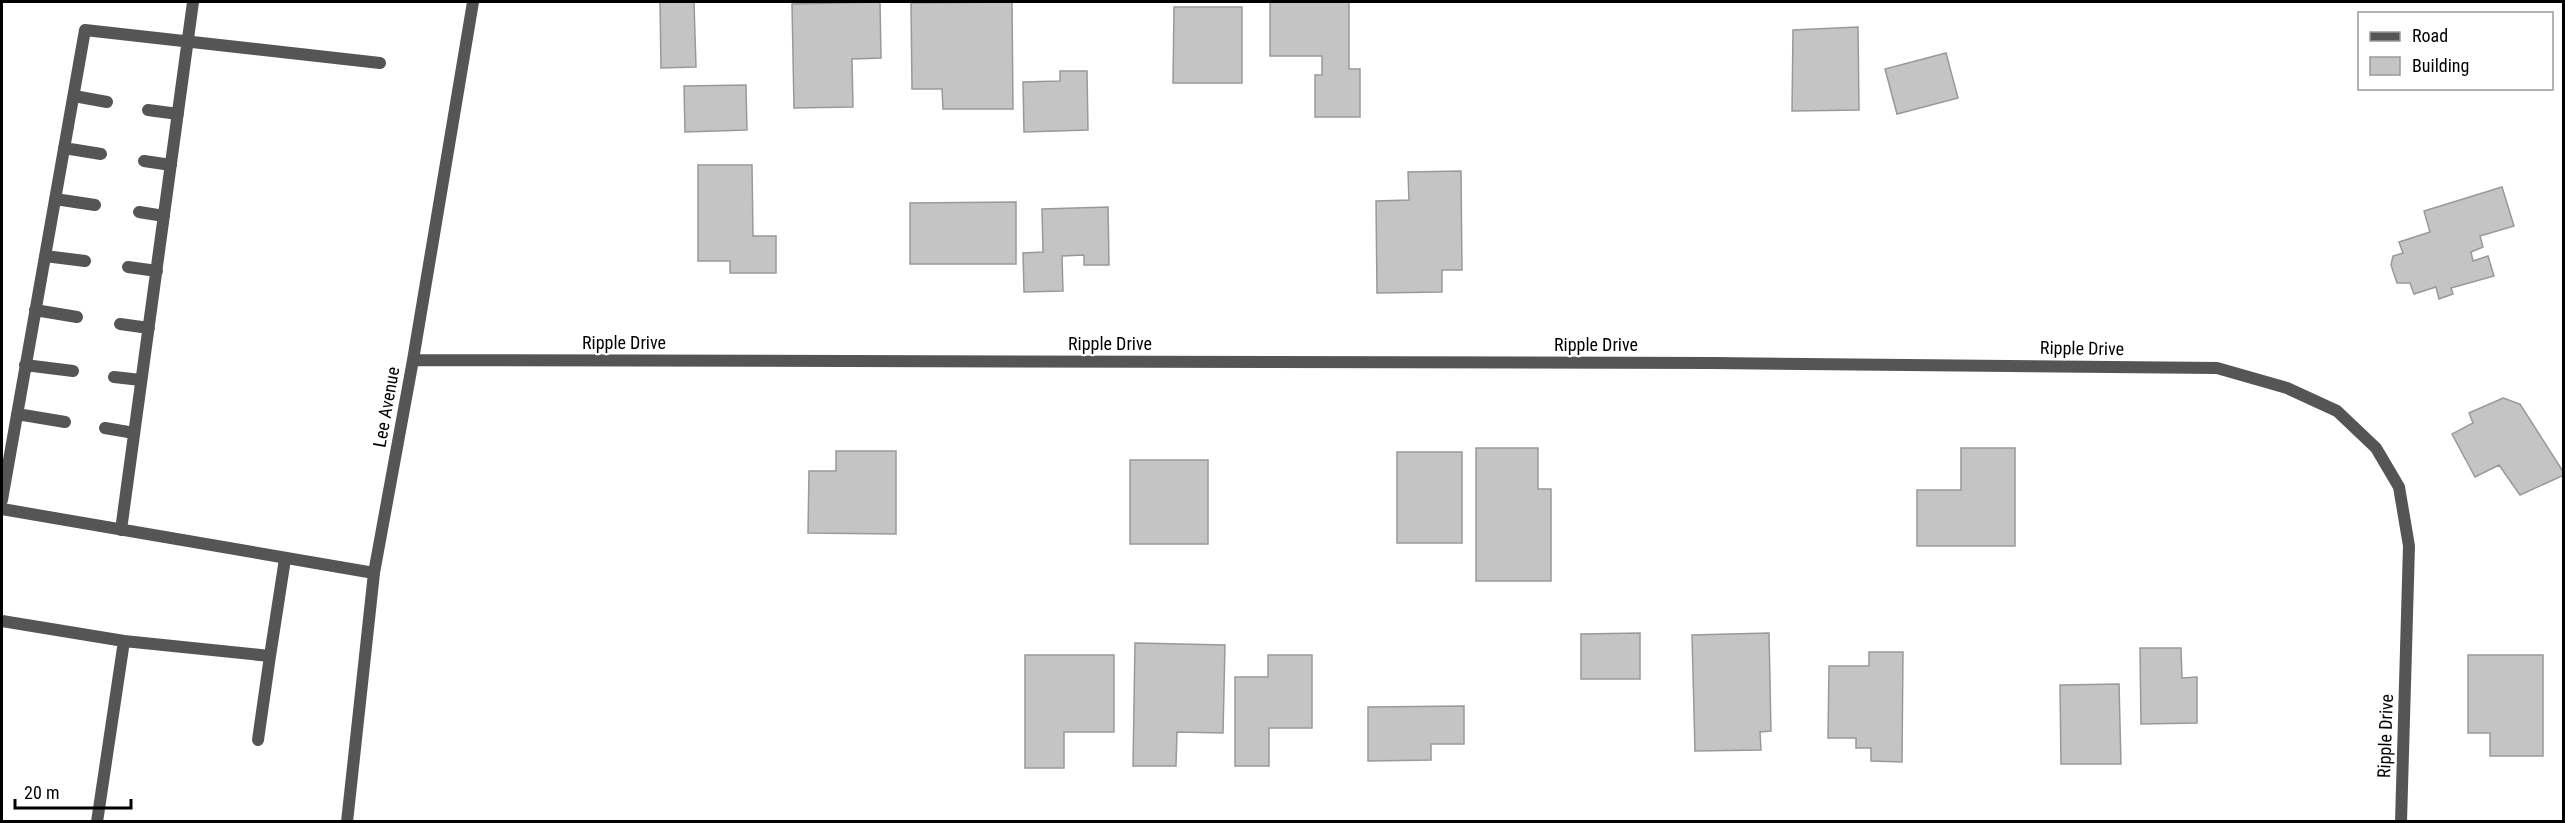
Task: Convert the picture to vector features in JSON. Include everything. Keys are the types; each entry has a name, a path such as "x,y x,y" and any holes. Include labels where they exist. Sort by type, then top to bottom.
{"street":[{"path":"121,530 193,2"},
{"name":"Lee Avenue","path":"346,822 374,573 413,360 473,2"},
{"path":"2,500 85,30 380,63"},
{"path":"74,96 107,102"},
{"path":"148,110 178,114"},
{"path":"64,148 101,154"},
{"path":"144,161 171,165"},
{"path":"55,199 95,205"},
{"path":"139,212 164,216"},
{"path":"45,256 85,261"},
{"path":"128,267 157,271"},
{"path":"35,310 77,317"},
{"path":"120,324 149,328"},
{"name":"Ripple Drive","path":"413,360 1713,363 2217,368 2287,388 2337,411 2376,448 2399,487 2409,546 2401,822"},
{"path":"25,364 73,371"},
{"path":"114,377 141,380"},
{"path":"17,414 64,422"},
{"path":"105,428 134,433"},
{"path":"2,509 374,573"},
{"path":"258,741 285,559"},
{"path":"2,621 124,641 270,656"},
{"path":"97,822 124,641"}],"building":[{"path":"660,2 694,2 696,67 661,68"},
{"path":"880,2 881,58 852,59 853,107 794,108 792,4"},
{"path":"1012,2 1013,109 943,109 942,89 912,89 911,3"},
{"path":"1270,2 1349,2 1349,69 1360,69 1360,117 1315,117 1315,75 1322,75 1322,56 1270,56"},
{"path":"1174,7 1242,7 1242,83 1173,83"},
{"path":"1858,27 1859,110 1792,111 1793,30"},
{"path":"1946,53 1958,98 1897,114 1885,69"},
{"path":"1060,71 1087,71 1088,130 1024,132 1023,82 1060,81"},
{"path":"746,85 747,130 685,132 684,86"},
{"path":"698,165 752,165 753,236 776,236 776,273 730,273 730,261 698,261"},
{"path":"1461,171 1462,270 1442,270 1442,292 1377,293 1376,201 1409,200 1408,172"},
{"path":"2502,187 2514,226 2480,236 2483,247 2471,252 2473,261 2488,256 2494,276 2451,288 2453,294 2439,299 2436,287 2414,294 2410,283 2397,283 2391,265 2393,256 2403,253 2399,242 2430,232 2424,211"},
{"path":"1016,202 1016,264 910,264 910,203"},
{"path":"1108,207 1109,265 1084,265 1084,255 1062,256 1063,291 1024,292 1023,253 1043,252 1042,209"},
{"path":"2503,398 2520,404 2564,473 2520,495 2499,465 2475,477 2452,434 2473,423 2469,413"},
{"path":"1476,448 1538,448 1538,489 1551,489 1551,581 1476,581"},
{"path":"1961,448 2015,448 2015,546 1917,546 1917,490 1961,490"},
{"path":"836,451 896,451 896,534 808,533 809,471 836,471"},
{"path":"1397,452 1462,452 1462,543 1397,543"},
{"path":"1130,460 1208,460 1208,544 1130,544"},
{"path":"1640,633 1640,679 1581,679 1581,634"},
{"path":"1769,633 1771,731 1760,732 1761,750 1695,751 1692,635"},
{"path":"1135,643 1225,645 1223,733 1177,732 1176,766 1133,766"},
{"path":"2140,648 2181,648 2182,678 2197,677 2197,723 2141,724"},
{"path":"1869,652 1903,652 1902,762 1871,761 1871,748 1856,748 1856,738 1828,738 1829,666 1869,666"},
{"path":"1025,655 1114,655 1114,732 1064,732 1064,768 1025,768"},
{"path":"1268,655 1312,655 1312,728 1269,728 1269,766 1235,766 1235,677 1268,677"},
{"path":"2468,655 2543,655 2543,756 2490,756 2490,733 2468,733"},
{"path":"2119,684 2121,764 2061,764 2060,685"},
{"path":"1464,706 1464,744 1431,744 1431,760 1368,761 1368,707"}]}
